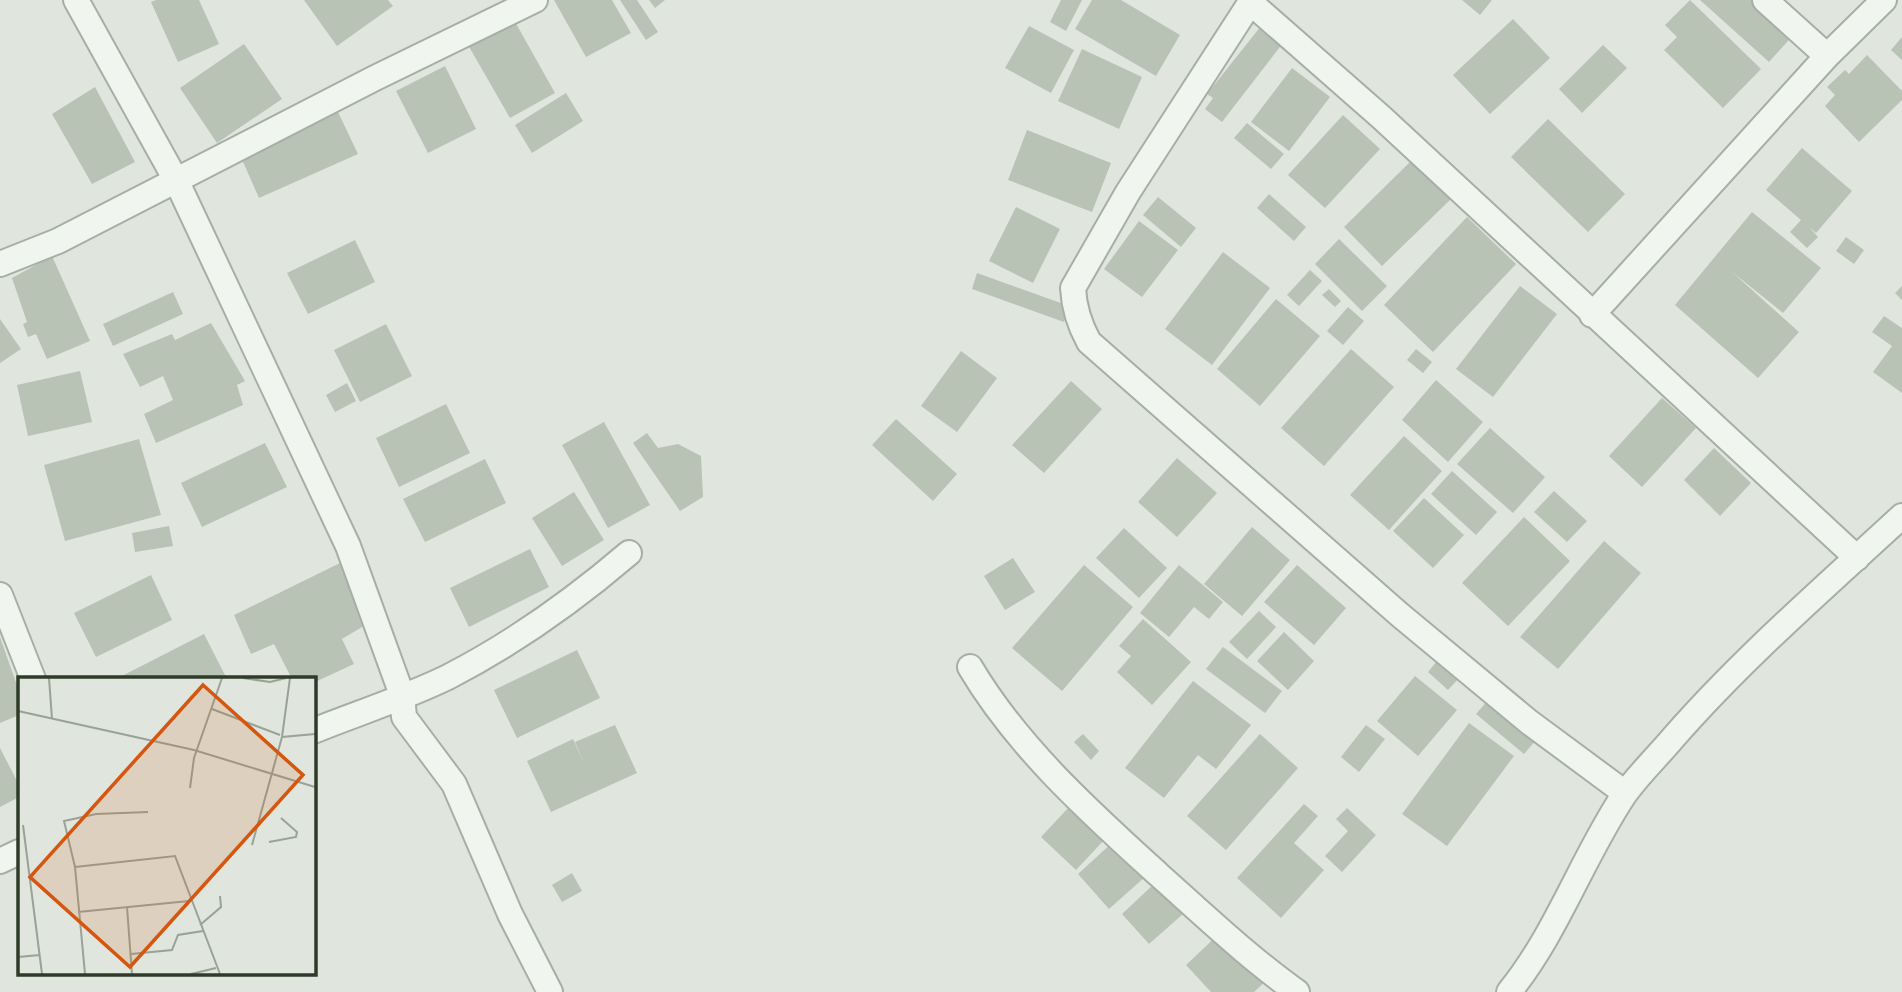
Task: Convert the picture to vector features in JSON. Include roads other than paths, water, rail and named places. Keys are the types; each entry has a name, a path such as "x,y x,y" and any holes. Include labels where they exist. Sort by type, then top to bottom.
{"street":[{"path":"76,0 177,182 348,546 402,695 404,717 454,784 510,914 551,992"},
{"path":"0,264 58,241 375,78 535,0"},
{"path":"1765,0 1827,56"},
{"path":"1592,315 1827,56 1884,0"},
{"path":"1625,793 1529,722 1400,615 1089,342 1081,326 1074,305 1073,288 1128,192 1252,1 1857,558"},
{"path":"1509,992 1549,931 1586,859 1625,793 1718,687 1764,641 1902,516"},
{"path":"315,730 446,678 498,649 574,600 629,553"},
{"path":"0,595 32,677"},
{"path":"970,667 994,708 1077,798 1232,941 1297,992"},
{"path":"0,861 18,852"}]}
